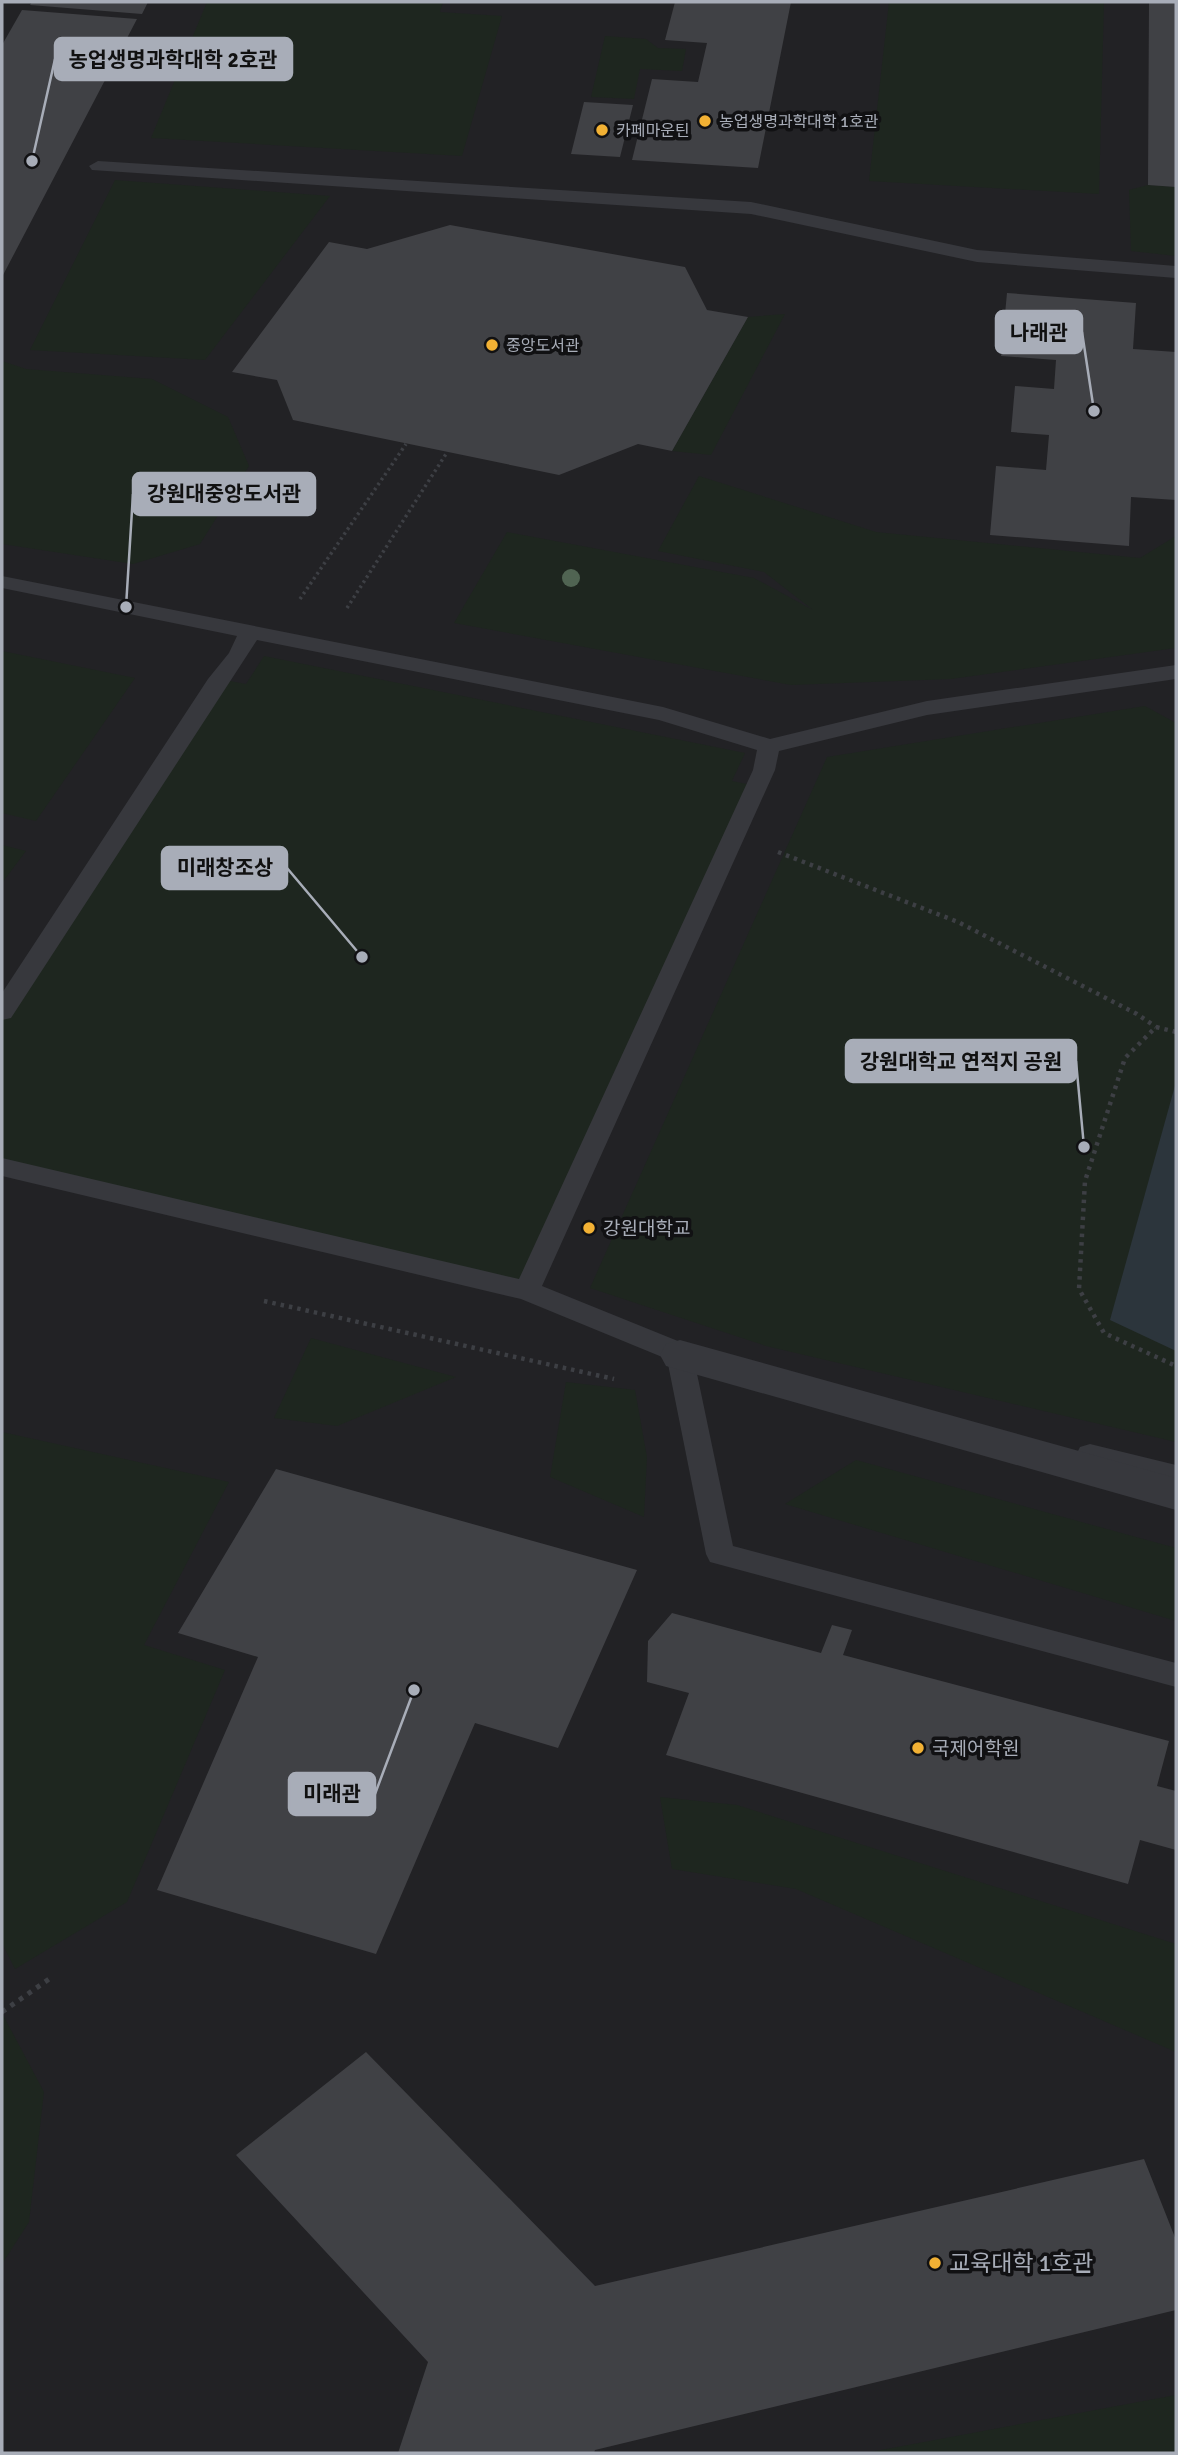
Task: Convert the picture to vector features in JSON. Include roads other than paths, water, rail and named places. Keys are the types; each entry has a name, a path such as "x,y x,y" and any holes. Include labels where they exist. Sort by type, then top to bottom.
{"street":[{"path":"680,1355 1176,1494"}],"lane":[{"path":"98,166 751,208 977,256 1176,272"},
{"path":"2,582 663,714 769,746 927,708 1176,672"},
{"path":"2,1012 219,678 239,655 250,632"},
{"path":"527,1291 764,770 769,746"},
{"path":"2,1167 527,1291 680,1355 1176,1476"},
{"path":"680,1355 720,1554 1176,1675"}],"place":[{"name":"농업생명과학대학 1호관","path":"705,121"},
{"name":"카페마운틴","path":"602,130"},
{"name":"농업생명과학대학 2호관","path":"32,161"},
{"name":"중앙도서관","path":"492,345"},
{"name":"나래관","path":"1094,411"},
{"name":"강원대중앙도서관","path":"126,607"},
{"name":"미래창조상","path":"362,957"},
{"name":"강원대학교 연적지 공원","path":"1084,1147"},
{"name":"강원대학교","path":"589,1228"},
{"name":"미래관","path":"414,1690"},
{"name":"국제어학원","path":"918,1748"},
{"name":"교육대학 1호관","path":"935,2263"}]}
